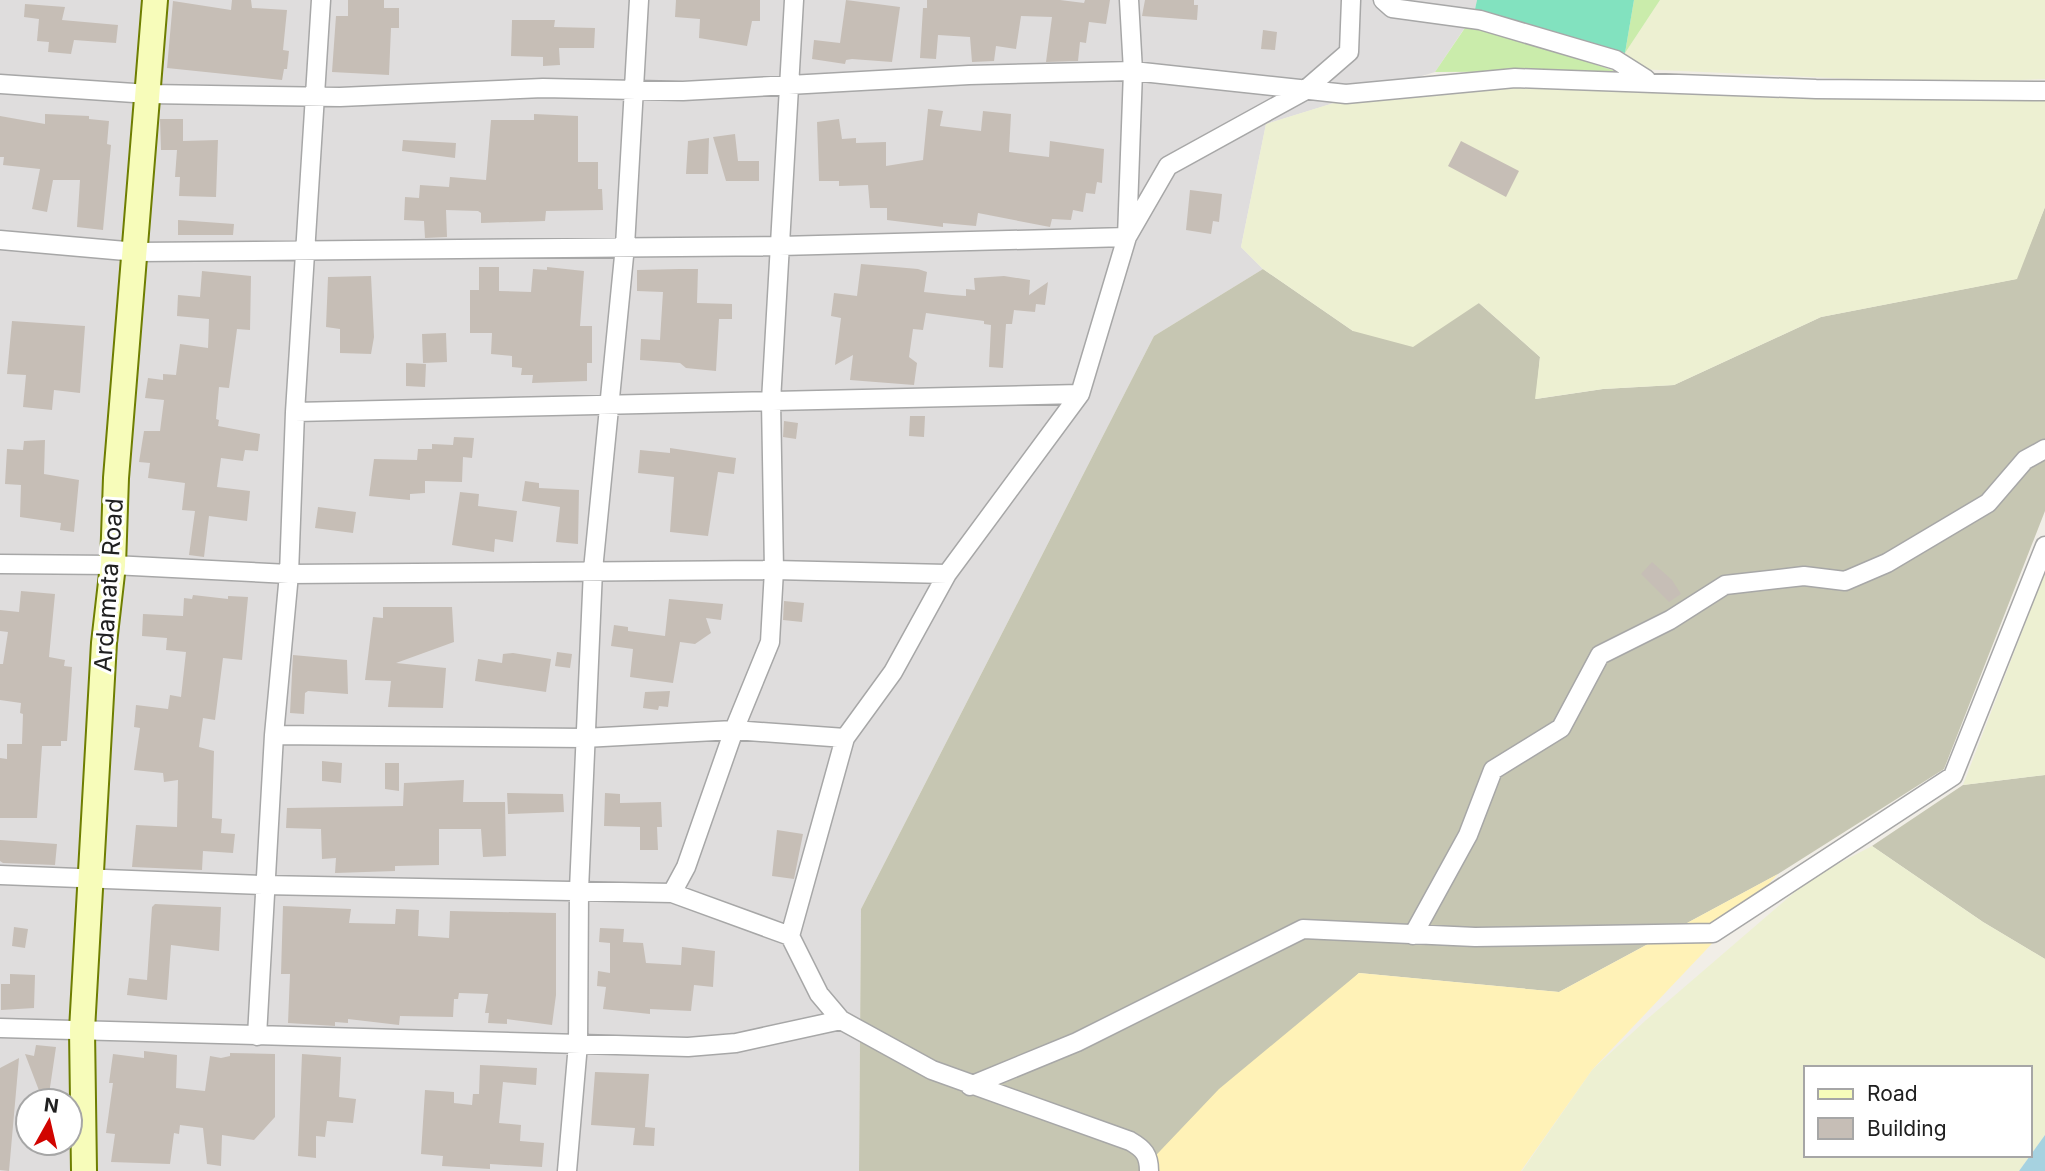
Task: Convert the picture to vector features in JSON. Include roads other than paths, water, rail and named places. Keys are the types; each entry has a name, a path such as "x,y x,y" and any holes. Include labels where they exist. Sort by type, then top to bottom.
{"main road":[{"name":"Ardamata Road","path":"84,1171 82,1030 104,643 113,565 117,465 155,0"}],"street":[{"path":"257,1036 274,734 289,574 295,412 321,0"},
{"path":"567,1171 579,1044 579,890 593,570 625,246 639,0"},
{"path":"672,893 686,867 734,730 770,642 774,570 771,401 794,0"},
{"path":"1127,237 1133,71 1129,0"},
{"path":"1149,1171 1149,1157 1143,1148 1130,1141 970,1086 932,1070 841,1020 818,994 790,936 845,738 893,672 947,574 1080,394 1127,237 1168,166 1304,91 1349,52 1351,0"},
{"path":"1383,0 1392,8 1480,20 1616,60 1630,72 1652,82"},
{"path":"0,84 149,94 314,97 543,88 634,90 789,86 969,75 1133,71 1346,94 1515,78 1816,89 2045,91"},
{"path":"0,240 136,252 780,246 1127,237"},
{"path":"295,412 1080,394"},
{"path":"1413,934 1468,835 1493,770 1561,728 1600,655 1670,620 1725,585 1804,576 1845,581 1887,563 1988,503 2025,460 2045,449"},
{"path":"970,1086 1077,1042 1303,929 1475,937 1713,933 1953,776 2045,546"},
{"path":"0,564 113,565 289,574 774,570 947,574"},
{"path":"274,734 584,738 734,730 845,738"},
{"path":"0,875 264,885 672,893 790,936"},
{"path":"0,1028 688,1047 736,1043 841,1020"}],"water":[{"path":"2045,1135 2045,1171 2019,1171"}]}
